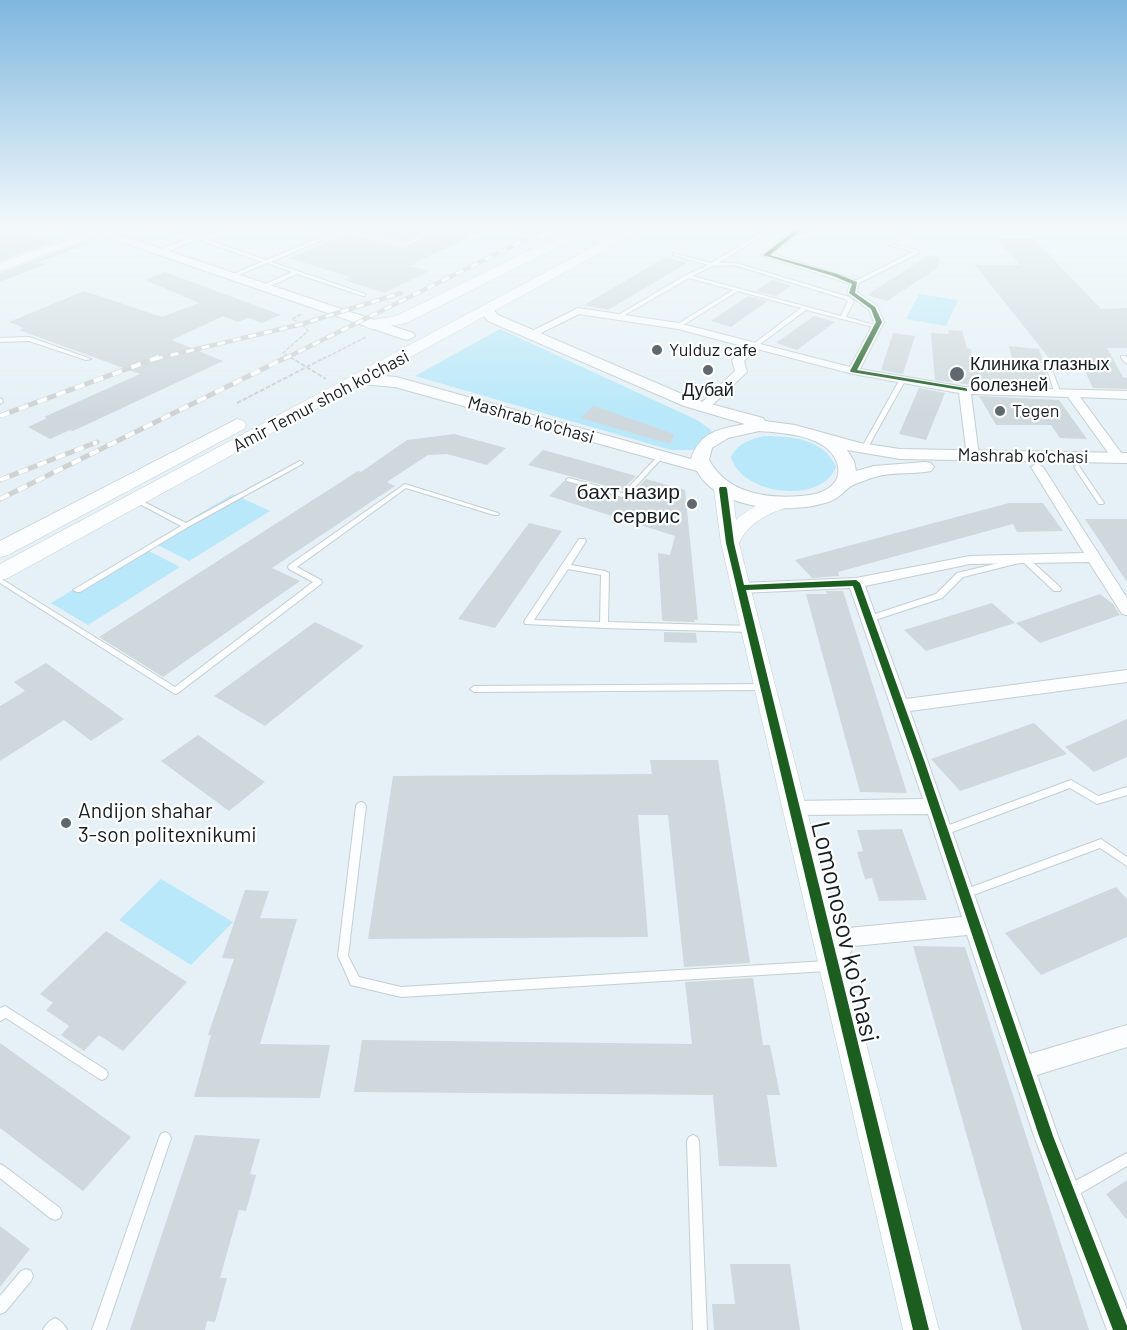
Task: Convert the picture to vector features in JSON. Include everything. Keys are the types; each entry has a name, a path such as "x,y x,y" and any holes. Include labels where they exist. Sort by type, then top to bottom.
{"main road":[{"path":"264,289 408,336"},
{"path":"378,326 451,289"},
{"path":"378,326 400,320 463,289"},
{"name":"Amir Temur shoh ko'chasi","path":"0,550 408,336 502,289"},
{"name":"Amir Temur shoh ko'chasi","path":"0,573 488,312 525,289"},
{"name":"Mashrab ko'chasi","path":"488,312 493,318 703,407 864,449 900,454 1124,461"},
{"name":"Mashrab ko'chasi","path":"360,379 396,382 701,467"},
{"name":"Mashrab ko'chasi","path":"782,427 738,428 720,434 706,443 700,454 701,467 709,479 723,489 740,497 779,504 820,499 835,492 845,482 874,471 914,467 1077,467 1124,461"},
{"name":"Mashrab ko'chasi","path":"814,435 831,445 843,457 848,470 845,482"}],"street":[{"path":"853,289 852,293 873,308 878,315 879,322 854,371"},
{"path":"531,334 578,311 678,326 854,371 965,390 1127,395"},
{"path":"703,407 741,372 738,360 754,346"},
{"path":"965,390 973,456"},
{"path":"1072,394 1124,461"},
{"path":"1037,467 1127,610"},
{"name":"Lomonosov koʻchasi","path":"723,489 730,543 921,1330"},
{"path":"730,543 736,528 747,519 759,511 779,504"},
{"path":"741,588 856,583 970,560 1094,557"},
{"path":"856,583 944,831 1023,1068 1121,1330"},
{"path":"900,706 1127,676"},
{"path":"794,808 935,806"},
{"path":"831,965 848,937 976,926"},
{"path":"1023,1068 1127,1036"}],"lane":[{"path":"346,289 363,295"},
{"path":"616,318 666,289"},
{"path":"738,289 876,327"},
{"path":"678,326 738,289"},
{"path":"817,289 851,301 843,318"},
{"path":"754,346 806,307"},
{"path":"0,339 29,339 88,359"},
{"path":"1003,361 1048,365 1058,394"},
{"path":"864,449 903,379"},
{"path":"569,480 624,496 661,456"},
{"path":"77,590 186,526 300,464"},
{"path":"1077,467 1101,502"},
{"path":"0,580 175,692 318,582 292,567 405,486 496,514"},
{"path":"136,500 186,526"},
{"path":"582,541 528,622 751,629"},
{"path":"869,619 939,596 960,575 1024,559 1057,589"},
{"path":"566,566 605,573 604,625"},
{"path":"474,689 764,687"},
{"path":"944,831 1071,784 1097,800 1127,791"},
{"path":"361,806 343,956 355,981 401,992 831,965"},
{"path":"965,894 1101,843 1127,862"},
{"path":"0,1016 5,1011 102,1074"},
{"path":"99,1330 165,1138"},
{"path":"693,1141 700,1330"},
{"path":"1068,1193 1127,1159"},
{"path":"0,1170 55,1213"},
{"path":"0,1307 26,1276"},
{"path":"50,1330 55,1325 60,1330"}],"path":[{"path":"317,306 292,319 302,324 308,332 283,353 326,379"},
{"path":"237,403 308,368 378,326"}],"shaded area":[{"path":"919,294 958,300 946,326 906,319"},
{"path":"500,329 697,420 711,430 713,436 696,450 671,450 415,376"},
{"path":"764,436 806,441 824,450 836,467 828,479 815,487 799,491 765,487 750,480 738,470 731,457 744,443"},
{"path":"233,494 270,511 189,561 152,542"},
{"path":"143,548 180,567 88,625 51,603"},
{"path":"161,879 233,922 191,965 119,920"}],"building":[{"path":"166,289 211,289 281,315 262,323 248,318 238,322 223,316 172,340 223,361 73,431 70,430 50,439 28,427 47,418 44,417 140,374 19,330 24,328 9,322 84,291 162,317 199,303"},
{"path":"373,289 393,289 385,293"},
{"path":"611,289 643,289 608,310 584,305"},
{"path":"759,289 786,289 776,296 756,291"},
{"path":"876,289 905,289 887,301 867,295"},
{"path":"994,289 1082,289 1101,309 1127,308 1127,348 1107,348 1123,377 1127,378 1127,389 1093,388 1080,361 1049,358"},
{"path":"748,296 768,301 731,327 711,321"},
{"path":"814,316 835,322 797,350 776,343"},
{"path":"948,330 962,331 967,348 971,349 974,366 1016,370 1015,365 1044,368 1050,387 972,385 935,380 931,333 949,334"},
{"path":"893,333 915,336 903,374 881,370"},
{"path":"1009,346 1039,349 1043,361 1012,358"},
{"path":"919,388 945,393 926,440 899,434"},
{"path":"979,396 1059,400 1087,439 1060,438 1051,425 996,425"},
{"path":"594,406 674,434 670,444 580,418"},
{"path":"454,434 506,448 487,465 447,454 428,455 387,482 395,486 272,568 300,581 163,677 99,637 358,471 361,472 407,440"},
{"path":"543,450 636,476 622,490 528,465"},
{"path":"646,479 685,490 698,620 694,620 695,622 663,621 662,619 658,553 670,555 675,536 549,496 564,481 626,499"},
{"path":"1009,503 1043,503 1063,531 1017,532 1013,524 838,572 839,576 812,578 795,560"},
{"path":"1085,519 1127,519 1127,582"},
{"path":"529,523 562,531 495,628 458,619"},
{"path":"825,591 843,591 907,793 860,792 806,594 828,594"},
{"path":"1100,594 1113,604 1120,615 1040,643 1016,623"},
{"path":"992,603 1015,623 926,651 904,630"},
{"path":"315,622 364,646 265,726 214,696"},
{"path":"664,632 696,633 697,643 664,642"},
{"path":"46,663 124,719 91,741 64,720 0,761 0,706 25,691 14,682"},
{"path":"1127,719 1127,757 1094,772 1065,747"},
{"path":"1034,723 1067,754 960,791 931,759"},
{"path":"198,735 265,782 229,811 161,761"},
{"path":"650,760 718,760 750,963 684,967 668,815 638,815 648,937 368,939 393,776 652,774"},
{"path":"902,829 927,900 879,901 872,878 865,879 857,852 863,851 857,830"},
{"path":"1116,887 1127,899 1127,937 1041,975 1005,933"},
{"path":"245,890 269,891 260,918 297,919 260,1044 330,1045 320,1098 194,1097 211,1035 208,1035 234,959 222,958"},
{"path":"106,931 187,982 123,1051 99,1035 84,1051 61,1035 69,1026 46,1010 53,1003 40,994"},
{"path":"913,946 965,947 1089,1330 1022,1330"},
{"path":"753,978 763,1045 770,1045 780,1095 767,1095 777,1167 719,1166 713,1095 354,1092 362,1040 692,1044 685,982"},
{"path":"0,1043 131,1137 83,1191 0,1128"},
{"path":"195,1135 260,1139 250,1174 256,1175 246,1211 239,1210 220,1278 227,1278 215,1322 207,1321 205,1330 130,1330"},
{"path":"1127,1180 1127,1220 1106,1194"},
{"path":"0,1226 30,1249 0,1287"},
{"path":"730,1264 790,1264 800,1330 714,1330 712,1304 735,1304"}],"railway":[{"path":"284,359 425,289"},
{"path":"155,359 302,324 401,293"},
{"path":"0,416 159,357"},
{"path":"0,499 287,357"},
{"path":"0,480 97,442"}],"cycle path":[{"path":"853,289 852,293 873,308 879,322 853,371 965,390"},
{"path":"723,489 730,543 921,1330"},
{"path":"741,588 856,583 919,760 1046,1136 1121,1330"}],"place":[{"name":"Yulduz cafe","path":"657,350"},
{"name":"Дубай","path":"708,370"},
{"name":"Клиника глазных болезней","path":"957,374"},
{"name":"Tegen","path":"1000,411"},
{"name":"бахт назир сервис","path":"692,504"},
{"name":"Andijon shahar 3-son politexnikumi","path":"66,823"}]}
